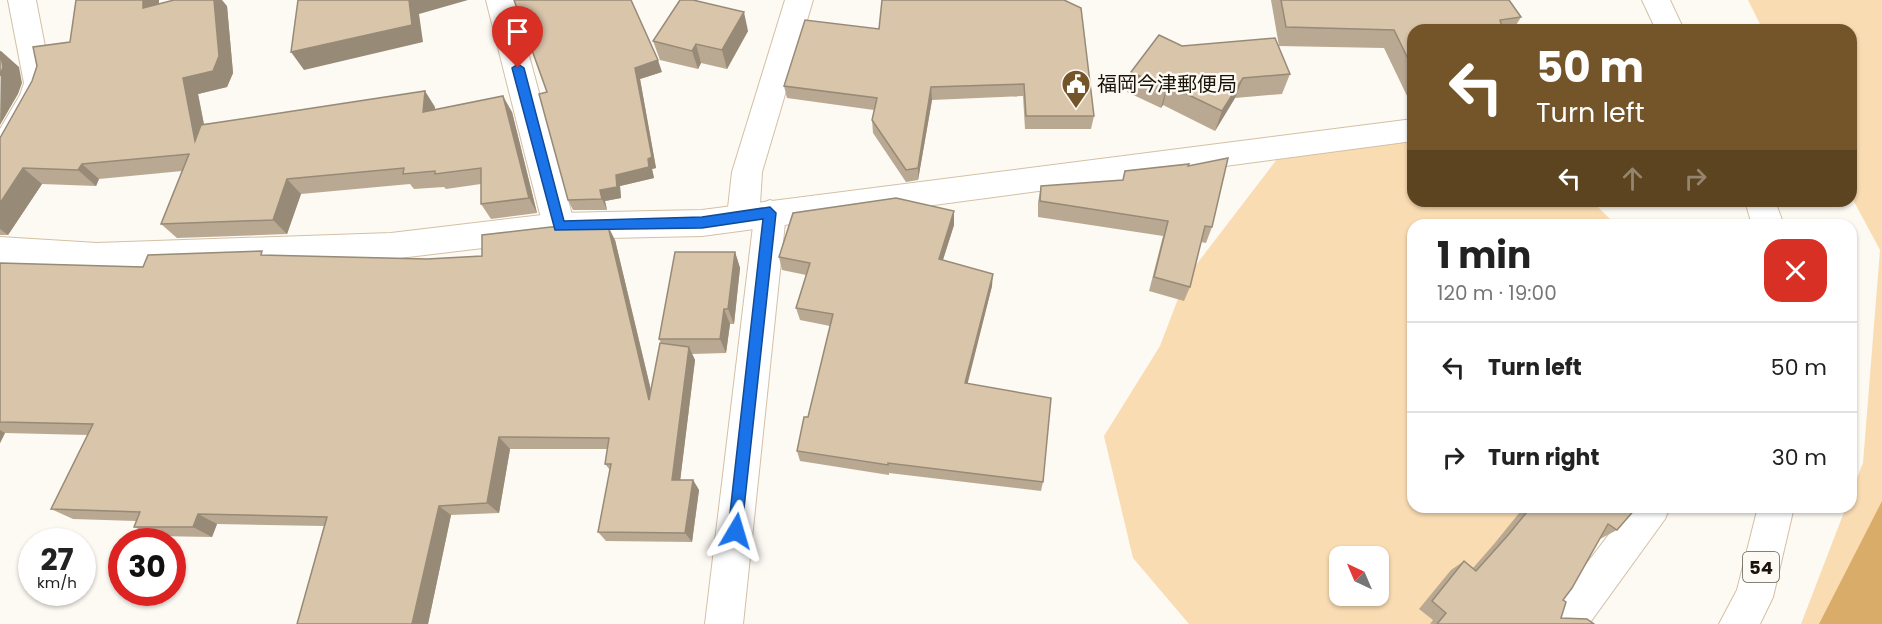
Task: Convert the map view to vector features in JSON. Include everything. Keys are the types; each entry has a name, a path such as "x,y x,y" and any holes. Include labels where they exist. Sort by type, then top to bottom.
{"street":[{"path":"0,156 34,96 38,83 22,0"},
{"path":"500,0 559,226"},
{"path":"724,624 744,461 757,215 747,172 799,0"},
{"path":"1656,0 1667,24"},
{"path":"0,250 97,256 391,246 559,226 702,223 1407,131"},
{"path":"1566,624 1648,513"},
{"name":"54","path":"1738,624 1754,597 1775,513"}],"shaded area":[{"path":"1748,0 1882,0 1882,624 1801,624 1844,513 1857,513 1857,478 1863,463 1880,250 1857,207 1857,24 1760,24"},
{"path":"1407,143 1407,207 1598,207 1610,219 1407,219 1407,513 1548,513 1474,624 1189,624 1133,558 1104,436 1160,346 1186,278 1281,154"},
{"path":"1882,501 1882,624 1819,624"}],"building":[{"path":"76,0 143,0 143,8 174,0 214,0 219,56 213,71 183,78 195,141 201,125 425,91 423,112 503,96 529,198 481,204 481,168 435,174 435,171 403,174 404,168 287,179 273,220 161,224 189,154 82,164 78,170 23,168 0,203 0,138 32,81 37,66 33,47 70,42"},
{"path":"298,0 409,0 412,25 291,52"},
{"path":"514,0 631,0 658,60 635,68 652,157 648,159 649,167 616,175 617,187 600,190 602,199 568,200 539,94 547,92"},
{"path":"680,0 693,0 744,12 722,50 696,44 692,51 653,41"},
{"path":"882,0 1064,0 1081,8 1094,116 1026,116 1024,84 931,87 918,168 906,170 872,120 877,98 784,86 805,20 879,29"},
{"path":"1281,0 1509,0 1521,17 1500,20 1501,24 1407,24 1407,57 1394,30 1286,27"},
{"path":"1159,35 1182,46 1275,38 1290,74 1243,78 1222,111 1168,85 1166,88 1131,72"},
{"path":"0,51 3,67 0,76"},
{"path":"1228,158 1212,227 1205,226 1190,287 1154,277 1168,221 1040,201 1041,186 1123,180 1125,171 1189,164 1188,166"},
{"path":"896,198 954,211 939,259 993,274 965,383 1051,398 1043,482 888,463 888,465 797,451 804,417 808,417 833,314 796,308 810,263 779,257 793,213"},
{"path":"608,226 649,400 660,343 689,347 672,480 693,480 685,533 598,532 611,464 605,464 609,438 499,437 487,503 439,506 412,624 297,624 327,517 198,514 193,527 134,527 140,512 51,509 93,424 0,422 0,263 143,267 148,255 262,251 261,255 427,259 482,256 482,235 551,227"},
{"path":"675,252 735,252 728,309 724,309 720,339 659,339"},
{"path":"1526,513 1632,513 1617,530 1608,524 1563,600 1566,602 1561,618 1587,619 1594,624 1437,624 1446,613 1432,601 1464,561 1476,571"}],"place":[{"name":"福岡今津郵便局","path":"1076,110"}],"route":[{"path":"518,68 559,226 702,223 770,213 736,531"}]}
